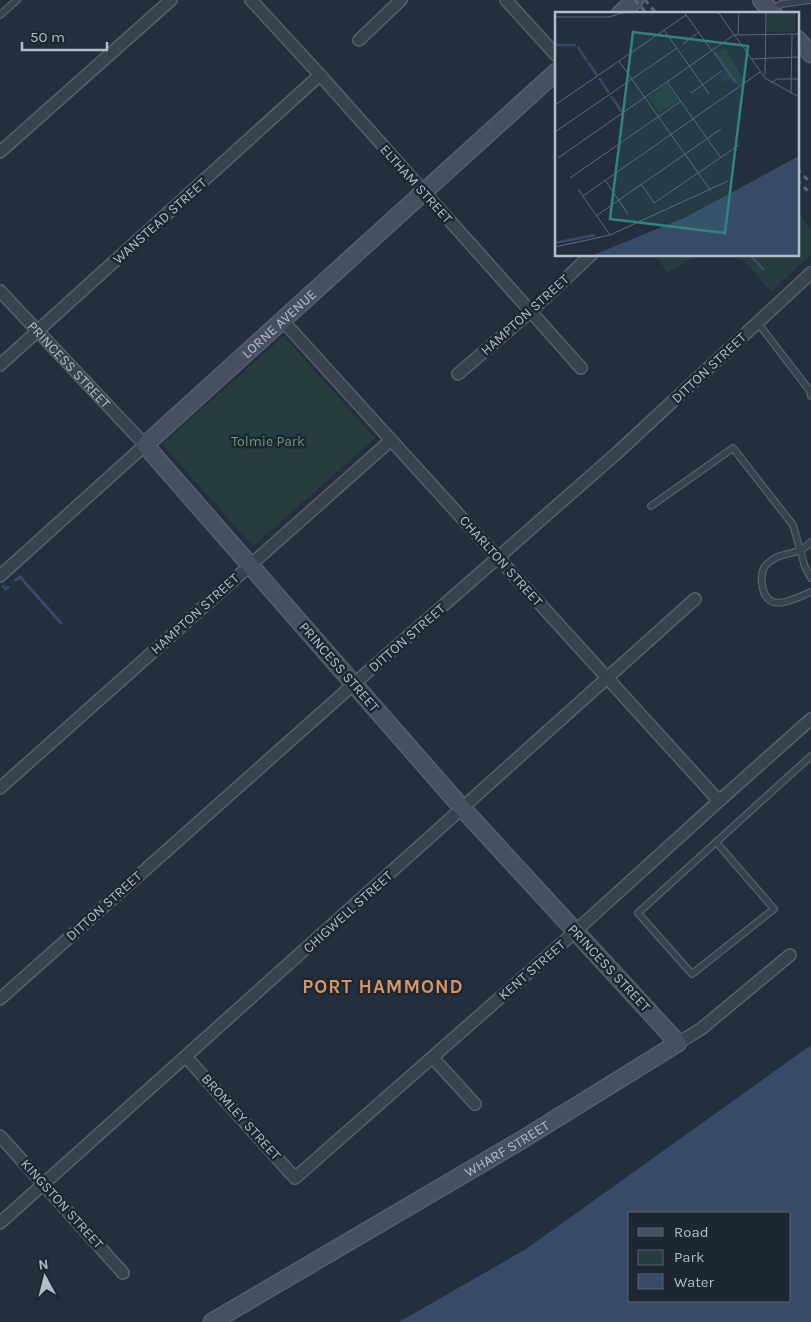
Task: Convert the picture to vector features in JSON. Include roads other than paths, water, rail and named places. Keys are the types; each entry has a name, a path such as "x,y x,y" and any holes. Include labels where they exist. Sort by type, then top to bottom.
{"street":[{"path":"0,152 171,0"},
{"name":"ELTHAM STREET","path":"251,0 581,368"},
{"path":"359,40 401,0"},
{"path":"506,0 555,54"},
{"path":"622,12 635,0"},
{"path":"798,41 811,54"},
{"name":"LORNE AVENUE","path":"0,576 555,73"},
{"name":"WANSTEAD STREET","path":"0,366 320,75"},
{"name":"HAMPTON STREET","path":"458,374 530,312 590,256"},
{"name":"DITTON STREET","path":"0,999 617,453 811,273"},
{"name":"PRINCESS STREET","path":"0,291 145,446 463,808 678,1043"},
{"name":"CHARLTON STREET","path":"282,320 719,801"},
{"name":"HAMPTON STREET","path":"0,788 391,440"},
{"name":"CHIGWELL STREET","path":"0,1223 695,599"},
{"name":"KENT STREET","path":"295,1178 576,932 811,720"},
{"name":"WHARF STREET","path":"212,1322 525,1138 678,1043 701,1028 790,955"},
{"name":"BROMLEY STREET","path":"186,1057 295,1178"},
{"path":"433,1058 475,1104"},
{"name":"KINGSTON STREET","path":"0,1136 123,1273"}],"lane":[{"path":"0,15 17,0"},
{"path":"769,8 781,4 811,0"},
{"path":"758,323 811,393"},
{"path":"651,506 733,448 793,525 805,566 811,578"},
{"path":"811,542 800,551 776,557 764,567 761,581 764,595 772,602 784,603 811,592"},
{"path":"716,842 774,908 692,974 638,913 716,842 811,756"}],"water":[{"path":"811,1045 811,1322 399,1322 526,1249"}],"waterway":[{"path":"751,256 763,269"},
{"path":"16,580 20,577 61,623"},
{"path":"3,586 6,589 8,587"}],"railway":[{"path":"635,0 645,12"},
{"path":"645,0 655,12"},
{"path":"798,170 811,183"},
{"path":"798,181 811,194"}],"district":[{"name":"PORT HAMMOND","path":"383,987"}],"park label":[{"name":"Tolmie Park","path":"268,441"}]}
